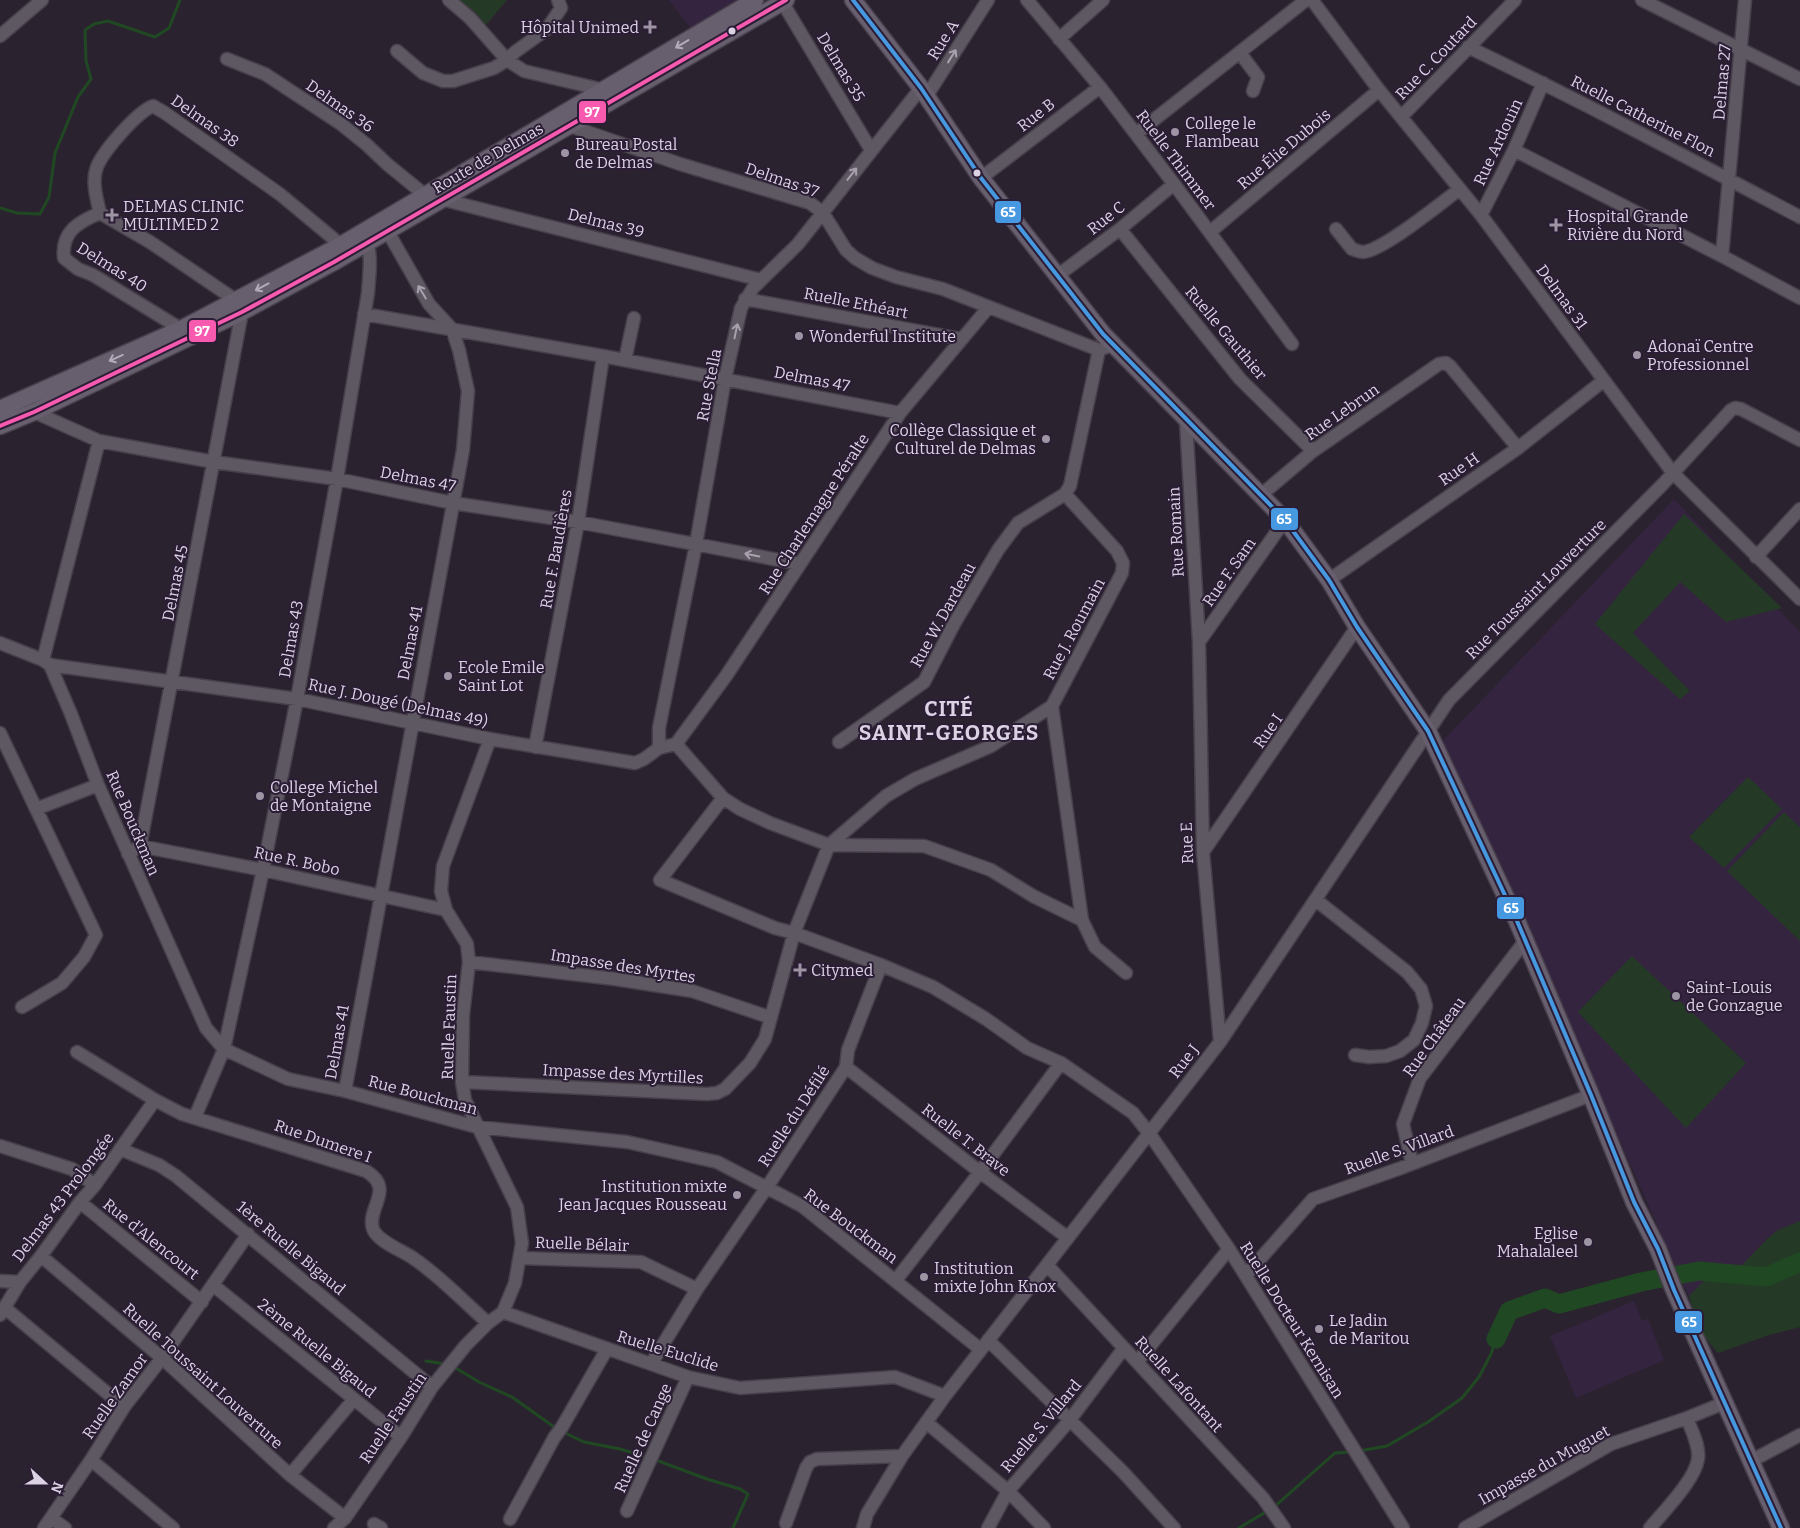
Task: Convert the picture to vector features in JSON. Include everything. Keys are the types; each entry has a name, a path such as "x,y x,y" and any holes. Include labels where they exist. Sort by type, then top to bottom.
{"main road":[{"name":"Route de Delmas","path":"384,226 442,198 567,120 604,90 755,0"},
{"path":"853,0 987,174 1106,348 1186,421 1285,520 1329,580 1357,627 1428,731 1526,941 1634,1202 1661,1258 1781,1528"},
{"name":"Route de Delmas","path":"0,426 34,412 239,307 365,238 425,195 567,120 783,1"},
{"name":"Route de Delmas","path":"0,409 181,329 239,307 341,245 365,238"}],"street":[{"path":"0,36 42,0"},
{"path":"449,0 470,18 507,60 524,71 604,90"},
{"path":"397,51 423,73 448,81 476,74 507,60 515,52 547,30 561,8 558,0"},
{"name":"Rue A","path":"924,92 988,0"},
{"name":"Ruelle Thimmer","path":"1027,0 1100,87 1292,344"},
{"path":"1060,39 1103,0"},
{"path":"1136,134 1306,0"},
{"name":"Delmas 31","path":"1312,0 1379,90 1481,215 1673,473 1800,599"},
{"name":"Rue C. Coutard","path":"1401,117 1515,0"},
{"path":"1642,0 1800,79"},
{"name":"Delmas 27","path":"1722,256 1745,0"},
{"name":"Delmas 35","path":"783,1 871,150"},
{"name":"Ruelle Catherine Flon","path":"1468,47 1543,83 1729,179 1800,218"},
{"path":"1240,53 1258,77 1253,91"},
{"name":"Delmas 36","path":"227,59 265,74 341,124 425,195"},
{"name":"Rue Ardouin","path":"1481,215 1514,150 1543,83"},
{"name":"Rue B","path":"987,174 1100,87"},
{"name":"Rue Élie Dubois","path":"1210,232 1379,90"},
{"name":"Rue Stella","path":"659,748 659,728 696,544 725,379 741,308 745,299 761,280 791,252 871,150 924,92"},
{"name":"Delmas 38","path":"100,213 95,188 95,171 102,156 132,122 153,106 281,195 341,245"},
{"name":"Delmas 37","path":"567,120 680,164 810,203 823,213 846,250 862,263 880,272 943,289 988,308 1106,348"},
{"path":"1514,150 1800,298"},
{"name":"Rue C","path":"1057,276 1120,229 1174,184"},
{"path":"1336,229 1352,249 1364,252 1379,246 1404,231 1460,189"},
{"name":"Delmas 39","path":"425,195 761,280"},
{"path":"100,213 150,242 239,307"},
{"name":"Delmas 40","path":"100,213 82,220 66,236 63,248 64,258 181,329"},
{"name":"Delmas 41","path":"345,1091 454,503 463,450 468,391 459,350 452,330 429,304 384,226"},
{"name":"Ruelle Gauthier","path":"1120,229 1240,379 1314,451"},
{"name":"Delmas 43","path":"195,1117 224,1049 263,870 297,699 337,479 370,274 365,238"},
{"name":"Ruelle Ethéart","path":"745,299 960,339"},
{"name":"Delmas 45","path":"140,846 214,462 239,307"},
{"name":"Rue Charlemagne Péralte","path":"676,744 726,676 900,412 988,308"},
{"name":"Delmas 47","path":"364,314 625,360 900,412"},
{"path":"625,360 634,318"},
{"path":"1065,494 1070,486 1106,348"},
{"name":"Rue F. Baudières","path":"535,747 578,522 603,356"},
{"name":"Rue Lebrun","path":"1261,495 1314,451 1440,364 1446,363 1450,366 1518,448"},
{"name":"Rue H","path":"1329,580 1518,448 1603,381"},
{"name":"Rue Toussaint Louverture","path":"1428,731 1449,700 1673,473 1731,410 1735,408 1741,409 1800,440"},
{"name":"Delmas 47","path":"34,412 100,441 214,462 337,479 454,503 578,522 800,564"},
{"name":"Rue Romain","path":"1186,421 1198,642"},
{"path":"47,663 100,441"},
{"name":"Rue J. Roumain","path":"1065,494 1117,551 1123,562 1122,573 1052,706 1082,920 1095,947 1126,973"},
{"name":"Rue W. Dardeau","path":"839,742 924,682 964,607 998,550 1018,523 1065,494"},
{"path":"1756,557 1800,509"},
{"name":"Rue F. Sam","path":"1198,642 1285,520"},
{"name":"Rue I","path":"1203,852 1357,627"},
{"name":"Rue E","path":"1198,642 1203,852 1220,1042"},
{"name":"Rue J. Dougé (Delmas 49)","path":"0,643 47,663 297,699 490,739 635,763 659,748 676,744"},
{"name":"Rue Bouckman","path":"47,663 71,714 98,785 128,854 206,1028 224,1049 288,1079 345,1091 477,1127 626,1142 717,1162 767,1187 802,1206 896,1280 984,1345 1069,1421 1142,1491 1174,1528"},
{"path":"769,1017 794,933 830,844 886,796 915,779 991,746 1052,706"},
{"name":"Rue J","path":"945,1396 1220,1042 1428,731"},
{"path":"0,733 96,934 84,957 62,983 22,1007"},
{"name":"Ruelle Faustin","path":"334,1528 345,1518 401,1437 432,1386 488,1323 503,1312 515,1283 520,1258 522,1243 517,1207 465,1100 462,1082 463,1015 469,962 467,944 446,910 441,891 443,866 490,739"},
{"path":"676,744 723,798 770,823 830,844 924,846 991,870 1033,896 1082,920"},
{"path":"36,809 98,785"},
{"path":"723,798 660,880 775,928 794,933 881,965 933,987 986,1019 1027,1048 1061,1063 1133,1113 1149,1133"},
{"path":"128,854 140,846"},
{"name":"Rue R. Bobo","path":"140,846 263,870 446,910"},
{"path":"1316,900 1407,972 1421,989 1426,1006 1422,1023 1414,1040 1400,1051 1386,1056 1355,1056"},
{"name":"Rue Château","path":"1412,1163 1403,1124 1420,1078 1526,941"},
{"name":"Impasse des Myrtes","path":"469,962 616,979 692,991 769,1017"},
{"name":"Ruelle du Défilé","path":"651,1364 697,1289 846,1067 848,1050 881,965"},
{"name":"Impasse des Myrtilles","path":"462,1082 649,1092 717,1093 726,1089 750,1063 764,1039 769,1017"},
{"name":"Rue Dumere I","path":"77,1052 155,1100 182,1114 366,1171 374,1176 380,1194 372,1220 373,1230 378,1237 414,1258 488,1323"},
{"path":"896,1280 1061,1063"},
{"name":"Ruelle T. Brave","path":"846,1067 1068,1238"},
{"name":"Ruelle S. Villard","path":"1246,1275 1313,1199 1591,1095"},
{"name":"Delmas 43 Prolongée","path":"2,1311 20,1282 42,1256 80,1202 95,1185 155,1100"},
{"name":"Ruelle Docteur Kernisan","path":"1149,1133 1246,1275 1403,1528"},
{"path":"0,1146 72,1169 95,1185"},
{"name":"1ère Ruelle Bigaud","path":"120,1149 159,1165 176,1176 432,1386"},
{"name":"Rue d'Alencourt","path":"80,1202 202,1302"},
{"name":"Ruelle Zamor","path":"48,1523 124,1407 162,1358 248,1234"},
{"path":"1137,1362 1229,1249"},
{"name":"Ruelle Toussaint Louverture","path":"42,1256 162,1358 290,1475 345,1518"},
{"name":"Ruelle Bélair","path":"520,1258 642,1262 697,1289"},
{"name":"Ruelle Lafontant","path":"1047,1264 1262,1498 1283,1527"},
{"path":"0,1281 20,1282"},
{"name":"2ème Ruelle Bigaud","path":"213,1285 401,1437"},
{"path":"2,1311 124,1407"},
{"name":"Ruelle Euclide","path":"503,1312 688,1377 740,1388 895,1377 945,1396"},
{"name":"Ruelle S. Villard","path":"988,1528 1008,1491 1069,1421 1124,1348"},
{"path":"510,1519 554,1438 607,1349"},
{"name":"Ruelle de Cange","path":"627,1511 688,1377"},
{"path":"863,1528 868,1514 902,1456 945,1396"},
{"path":"290,1475 354,1399"},
{"name":"Impasse du Muguet","path":"1465,1528 1611,1444 1724,1403"},
{"path":"1650,1528 1678,1495 1694,1472 1699,1457 1687,1418"},
{"path":"926,1422 1008,1491 1044,1528"},
{"path":"1751,1461 1800,1435"},
{"path":"786,1523 806,1468 810,1462 818,1459 902,1456"},
{"path":"91,1460 173,1528"},
{"path":"48,1523 65,1528"}],"shaded area":[{"path":"669,0 743,0 692,30"},
{"name":"Saint-Louis de Gonzague","path":"1674,499 1800,632 1800,1324 1769,1335 1711,1347 1616,1132 1435,749"},
{"path":"1634,1301 1642,1321 1648,1319 1664,1360 1576,1398 1550,1336"}],"green space":[{"path":"456,0 507,0 485,26"},
{"path":"1684,514 1782,608 1726,622 1680,582 1633,633 1690,691 1680,699 1595,624"},
{"path":"1748,777 1782,809 1724,868 1689,837"},
{"path":"1784,812 1800,827 1800,941 1727,871"},
{"path":"1632,956 1746,1063 1686,1128 1578,1012"},
{"path":"1800,1221 1800,1327 1769,1335 1718,1353 1699,1326 1689,1296 1716,1269 1742,1265 1778,1230"}],"waterway":[{"path":"0,208 17,213 40,214 49,197 55,153 78,97 91,79 86,61 85,30 94,24 108,21 155,37 169,28 180,0"},
{"path":"1496,1339 1509,1311 1545,1298 1559,1304 1641,1282 1699,1271 1766,1277 1800,1262"},
{"path":"1359,1451 1387,1446 1428,1422 1462,1398 1479,1377 1491,1354 1496,1339"},
{"path":"426,1361 445,1364"},
{"path":"454,1367 479,1382 512,1397 557,1429"},
{"path":"563,1432 584,1442 620,1449 647,1457"},
{"path":"1274,1507 1335,1453 1352,1452"},
{"path":"653,1459 740,1489 748,1494 733,1528"},
{"path":"1239,1528 1269,1510"}],"transit line":[{"name":"97","path":"0,426 34,412 242,312 334,262 786,0"},
{"name":"65","path":"853,0 921,88 981,178 1103,334 1285,520 1329,580 1357,627 1428,731 1517,921 1634,1202 1658,1249 1674,1290 1781,1528"}],"place":[{"name":"Hôpital Unimed","path":"650,27"},
{"name":"College le Flambeau","path":"1175,132"},
{"name":"Bureau Postal de Delmas","path":"565,153"},
{"name":"DELMAS CLINIC MULTIMED 2","path":"112,215"},
{"name":"Hospital Grande Rivière du Nord","path":"1556,225"},
{"name":"Wonderful Institute","path":"799,336"},
{"name":"Adonaï Centre Professionnel","path":"1637,355"},
{"name":"Collège Classique et Culturel de Delmas","path":"1046,439"},
{"name":"Ecole Emile Saint Lot","path":"448,676"},
{"name":"College Michel de Montaigne","path":"260,796"},
{"name":"Citymed","path":"800,970"},
{"name":"Saint-Louis de Gonzague","path":"1676,996"},
{"name":"Institution mixte Jean Jacques Rousseau","path":"737,1195"},
{"name":"Eglise Mahalaleel","path":"1588,1242"},
{"name":"Institution mixte John Knox","path":"924,1277"},
{"name":"Le Jadin de Maritou","path":"1319,1329"}],"district":[{"name":"CITÉ SAINT-GEORGES","path":"949,721"}]}
